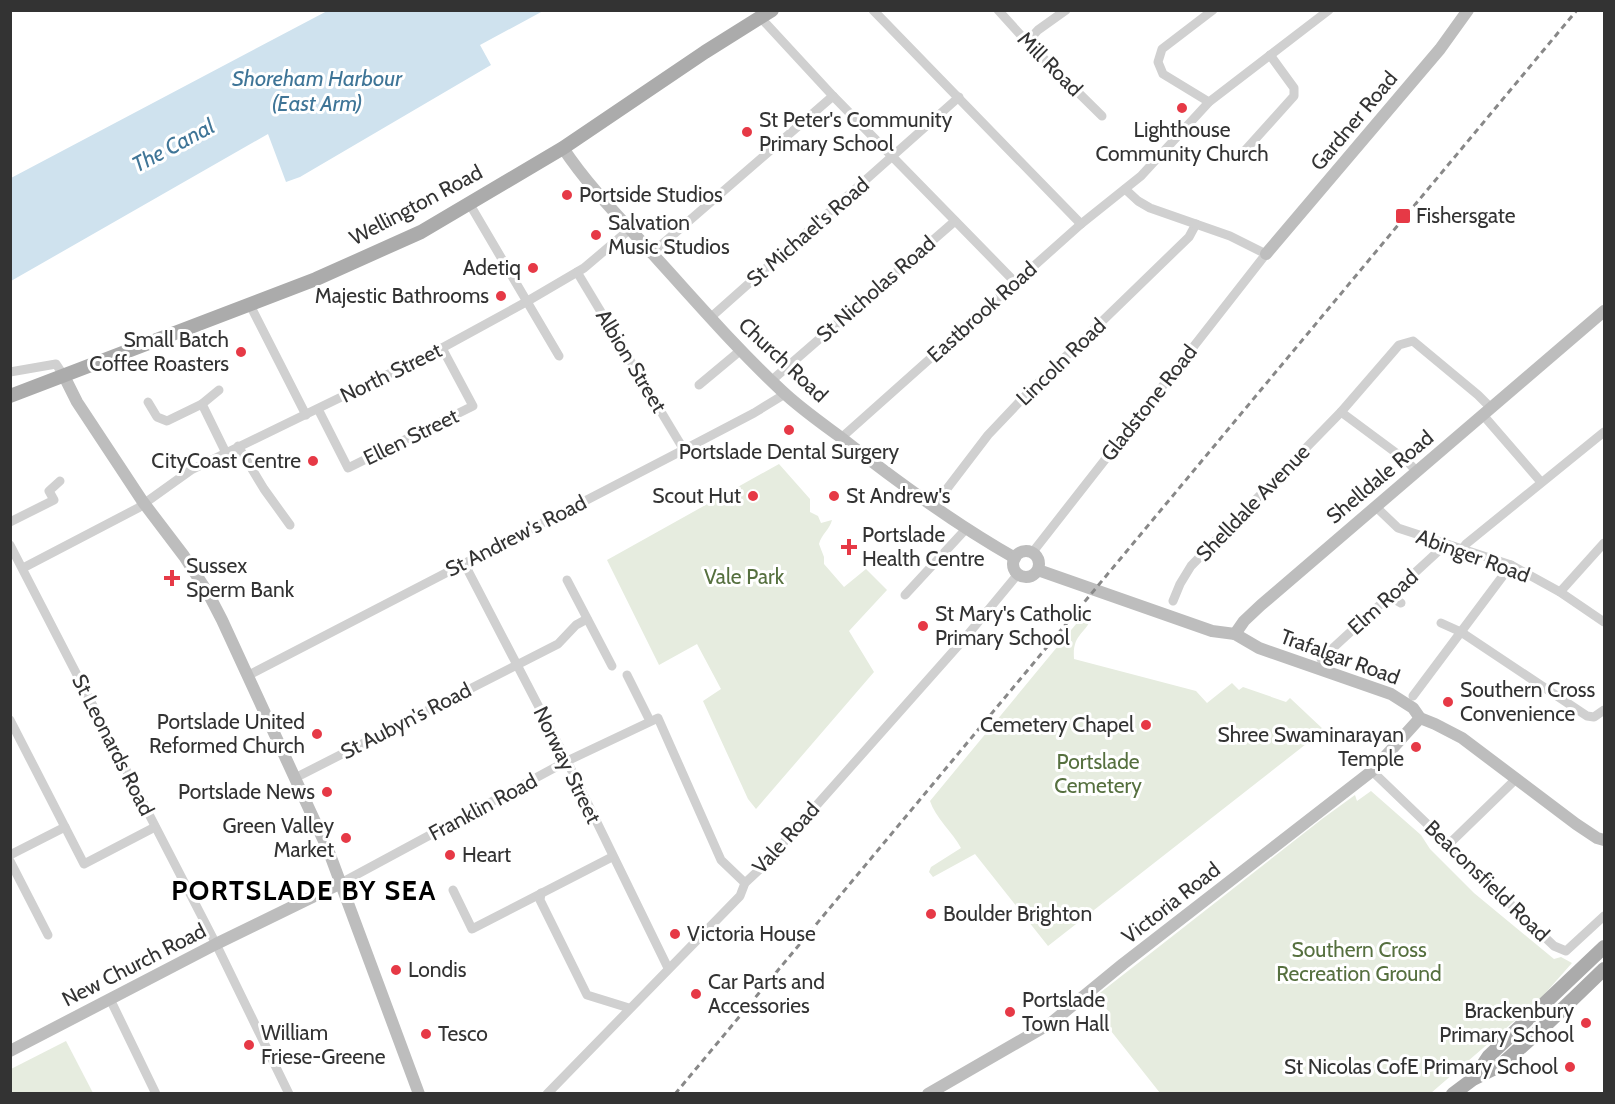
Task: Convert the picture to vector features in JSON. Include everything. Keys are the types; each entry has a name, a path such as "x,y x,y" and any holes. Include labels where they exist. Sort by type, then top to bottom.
{"main road":[{"name":"Gardner Road","path":"1266,254 1440,49 1468,10"},
{"name":"Wellington Road","path":"10,396 315,279 420,232 563,148 766,14"},
{"name":"Church Road","path":"563,148 581,173 710,318 785,394 965,530 1015,558"},
{"name":"Shelldale Road","path":"1234,634 1261,605 1605,311"},
{"path":"64,376 77,402 143,502 184,556 208,593 329,852 419,1094"},
{"path":"1022,552 1032,553 1039,561 1038,570 1028,577 1018,574 1014,566 1015,558 1022,552"},
{"name":"Trafalgar Road","path":"1038,570 1212,631 1234,634 1259,648 1391,694 1413,708 1420,718 1462,738 1601,839 1605,849"},
{"name":"Victoria Road","path":"930,1093 1051,1023 1123,964 1372,771 1420,718"},
{"name":"New Church Road","path":"10,1050 216,944 341,883"},
{"path":"1473,1079 1489,1056 1605,947"},
{"path":"1454,1094 1473,1079 1500,1065 1605,969"}],"street":[{"path":"873,10 1081,224"},
{"name":"Mill Road","path":"998,10 1102,116"},
{"path":"1027,42 1038,30 1066,10"},
{"path":"1209,102 1188,87 1167,77 1160,70 1158,62 1162,48 1213,10"},
{"name":"Eastbrook Road","path":"841,438 1015,282 1155,162 1209,102 1329,10"},
{"path":"766,14 833,96 1015,282"},
{"path":"1240,156 1294,96 1294,88 1270,55"},
{"path":"652,253 833,96"},
{"name":"St Michael's Road","path":"710,318 959,97"},
{"path":"1125,189 1150,208 1230,236 1266,254"},
{"path":"469,203 559,356"},
{"name":"St Nicholas Road","path":"771,381 955,221"},
{"name":"Lincoln Road","path":"933,507 988,435 1190,237 1196,224"},
{"name":"North Street","path":"23,568 138,508 143,502 191,470 225,451 306,415 442,348 526,302 577,272 630,229"},
{"name":"Gladstone Road","path":"1032,553 1266,254"},
{"name":"Albion Street","path":"577,272 684,450"},
{"path":"249,303 306,415"},
{"name":"Shelldale Avenue","path":"1173,600 1191,566 1341,412 1399,345 1413,341 1478,395 1487,412"},
{"name":"Ellen Street","path":"318,409 348,468 473,406 442,348"},
{"path":"699,385 741,350"},
{"path":"10,372 56,364 64,376"},
{"path":"148,402 158,417 167,421 202,404 219,390"},
{"name":"St Andrew's Road","path":"247,676 684,450 785,394"},
{"path":"202,404 225,451"},
{"path":"1341,412 1407,461 1417,472"},
{"path":"1487,412 1541,482"},
{"path":"1462,549 1466,543 1605,432"},
{"path":"1595,440 1605,447"},
{"path":"238,446 264,489 290,525"},
{"path":"10,522 54,500 49,490 60,481"},
{"name":"Abinger Road","path":"1375,506 1398,528 1511,565 1560,592 1605,622"},
{"path":"905,595 965,530"},
{"path":"1560,592 1605,543"},
{"name":"St Leonards Road","path":"10,545 216,944 289,1094"},
{"name":"Elm Road","path":"1321,659 1445,545"},
{"name":"Norway Street","path":"464,563 567,761 668,968"},
{"path":"1413,696 1511,565"},
{"name":"Vale Road","path":"547,1094 740,896 745,883 760,869 965,638 1018,574"},
{"path":"567,580 612,666"},
{"path":"1389,596 1401,603"},
{"name":"St Aubyn's Road","path":"295,778 558,644 576,625 587,619"},
{"path":"1441,623 1461,632 1587,716 1594,717 1605,710"},
{"path":"627,675 654,719 721,860 745,883"},
{"name":"Franklin Road","path":"341,883 567,761 654,719"},
{"path":"10,720 84,864 155,827"},
{"name":"Beaconsfield Road","path":"1372,771 1554,946 1566,951 1605,916"},
{"path":"1449,844 1517,778"},
{"path":"10,855 66,827"},
{"path":"453,891 472,929 612,857"},
{"path":"10,861 48,936"},
{"path":"541,893 539,897 587,995 629,1008"},
{"path":"110,999 156,1094"}],"green space":[{"name":"Vale Park","path":"779,464 810,499 810,512 818,516 821,523 832,520 819,544 824,564 844,587 866,569 887,590 849,631 874,672 756,809 748,799 703,701 721,689 697,644 659,665 607,560"},
{"name":"Portslade Cemetery","path":"1086,612 1092,616 1077,639 1074,659 1196,691 1207,703 1232,683 1239,690 1243,687 1286,702 1290,698 1324,730 1048,946 975,854 933,877 929,872 931,867 961,848 930,801"},
{"name":"Southern Cross Recreation Ground","path":"1371,791 1421,835 1430,849 1474,893 1554,959 1561,957 1572,963 1541,998 1431,1093 1160,1093 1111,1031 1107,1015 1110,1013 1096,996 1322,819 1355,795 1357,801"},
{"path":"66,1041 93,1093 11,1093 11,1069"}],"water":[{"name":"Shoreham Harbour (East Arm)","path":"329,10 543,11 480,45 491,65 300,177 286,182 268,134 11,281 11,178"}],"railway":[{"path":"675,1094 1577,10"}],"place":[{"name":"Lighthouse Community Church","path":"1182,108"},
{"name":"St Peter's Community Primary School","path":"747,132"},
{"name":"Portside Studios","path":"567,195"},
{"name":"Fishersgate","path":"1403,216"},
{"name":"Salvation Music Studios","path":"596,235"},
{"name":"Adetiq","path":"533,268"},
{"name":"Majestic Bathrooms","path":"501,296"},
{"name":"Small Batch Coffee Roasters","path":"241,352"},
{"name":"Portslade Dental Surgery","path":"789,430"},
{"name":"CityCoast Centre","path":"313,461"},
{"name":"Scout Hut","path":"753,496"},
{"name":"St Andrew's","path":"834,496"},
{"name":"Portslade Health Centre","path":"849,547"},
{"name":"Sussex Sperm Bank","path":"172,578"},
{"name":"St Mary's Catholic Primary School","path":"923,626"},
{"name":"Southern Cross Convenience","path":"1448,702"},
{"name":"Cemetery Chapel","path":"1146,725"},
{"name":"Portslade United Reformed Church","path":"317,734"},
{"name":"Shree Swaminarayan Temple","path":"1416,747"},
{"name":"Portslade News","path":"327,792"},
{"name":"Green Valley Market","path":"346,838"},
{"name":"Heart","path":"450,855"},
{"name":"Boulder Brighton","path":"931,914"},
{"name":"Victoria House","path":"675,934"},
{"name":"Londis","path":"396,970"},
{"name":"Car Parts and Accessories","path":"696,994"},
{"name":"Portslade Town Hall","path":"1010,1012"},
{"name":"Brackenbury Primary School","path":"1586,1023"},
{"name":"Tesco","path":"426,1034"},
{"name":"William Friese-Greene","path":"249,1045"},
{"name":"St Nicolas CofE Primary School","path":"1570,1067"}],"district":[{"name":"PORTSLADE BY SEA","path":"304,891"}],"water label":[{"name":"The Canal","path":"173,145"}]}
